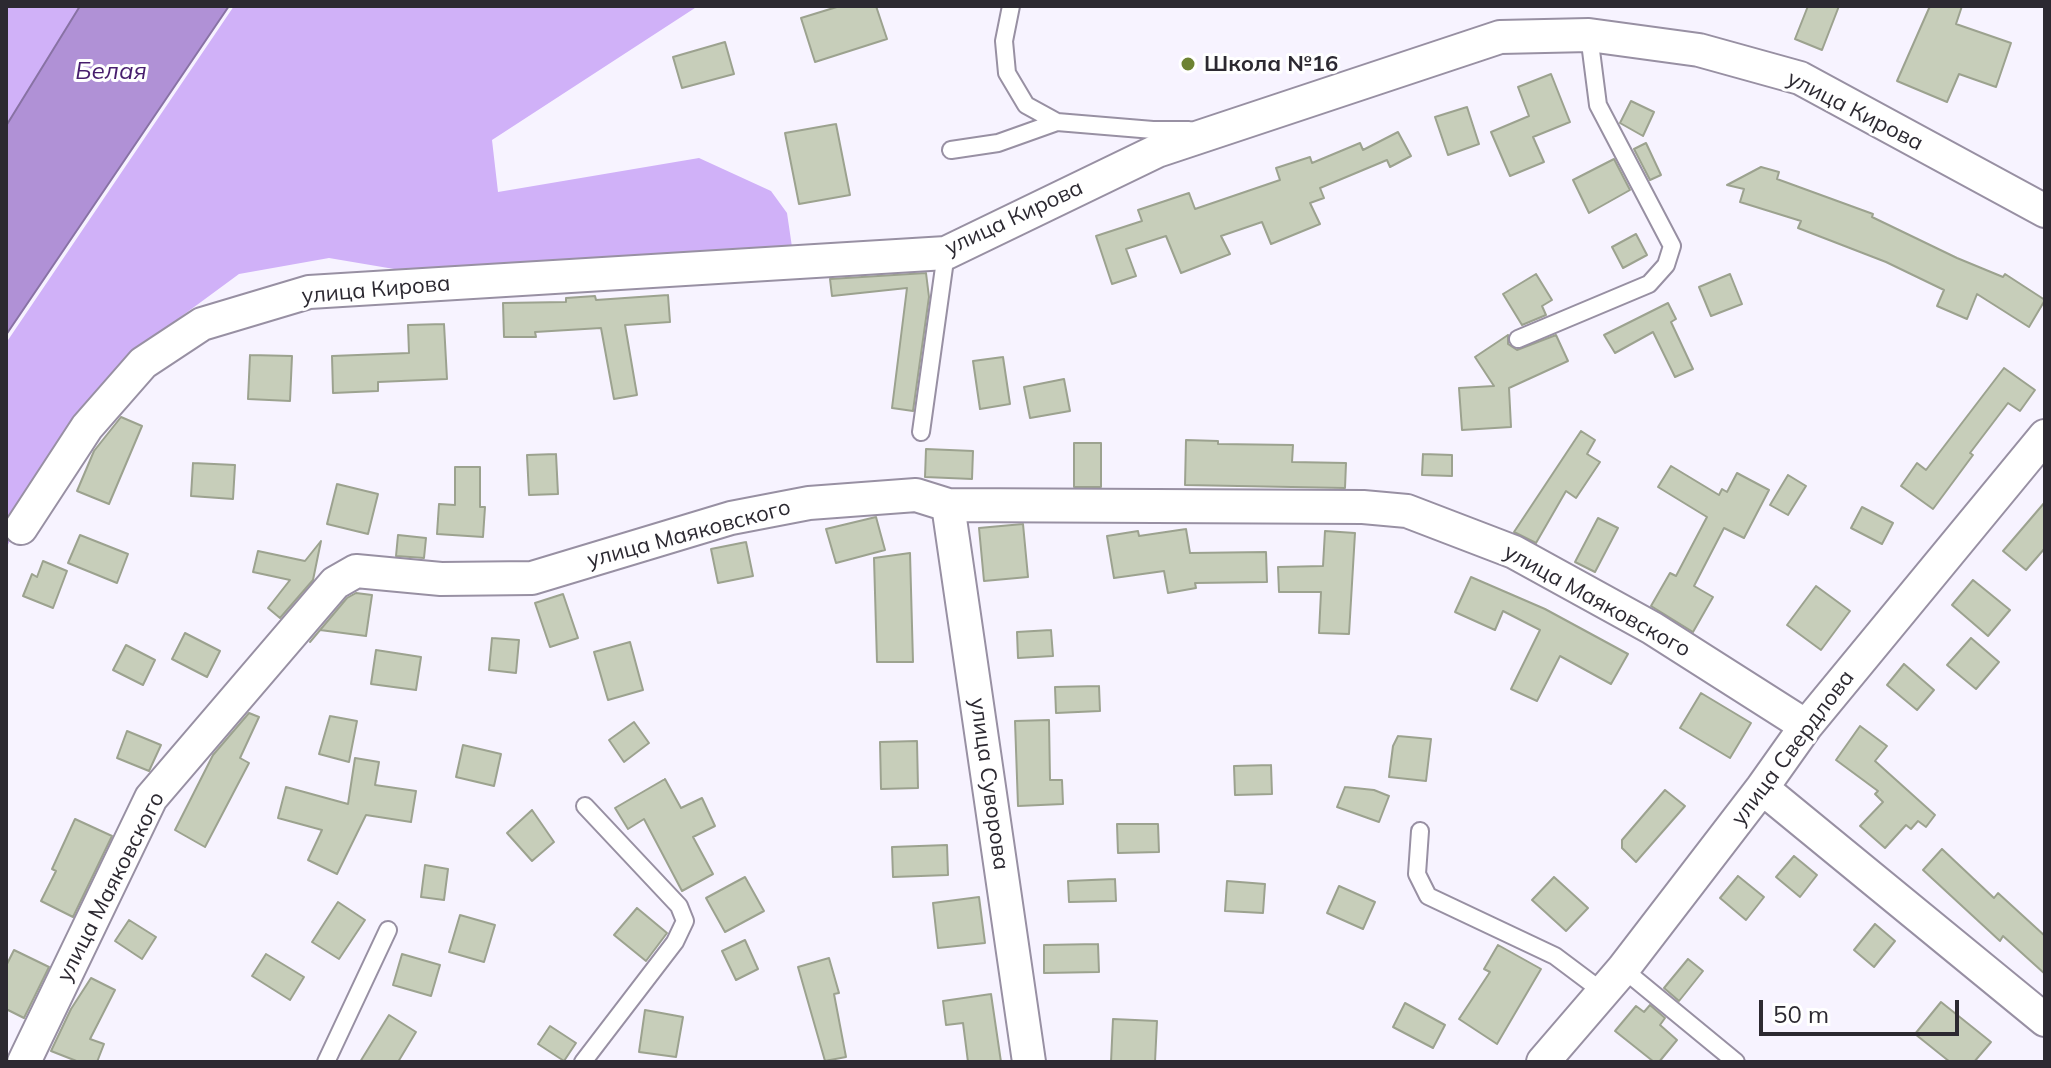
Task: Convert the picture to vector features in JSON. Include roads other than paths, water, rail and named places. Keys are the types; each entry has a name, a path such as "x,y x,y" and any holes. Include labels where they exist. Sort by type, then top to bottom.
{"street":[{"name":"улица Кирова","path":"21,528 87,427 143,363 202,324 309,292 946,253 1157,151 1500,37 1589,35 1699,50 1800,78 2045,211"},
{"name":"улица Свердлова","path":"1543,1062 1613,980 1762,788 1806,726 2045,436"},
{"name":"улица Маяковского","path":"24,1062 151,798 335,583 356,571 441,579 532,578 731,518 809,503 916,495 948,505 1347,506 1407,511 1514,552 1652,628 1806,726"},
{"name":"улица Суворова","path":"948,505 1029,1062"},
{"path":"1762,788 2045,1020"}],"lane":[{"path":"1011,6 1004,41 1007,73 1026,105 1057,122 1153,130 1223,129"},
{"path":"1518,339 1649,284 1666,265 1672,246 1598,105 1589,35"},
{"path":"951,150 998,143 1057,122"},
{"path":"921,432 946,253"},
{"path":"583,1062 675,942 685,921 679,906 585,806"},
{"path":"1420,831 1417,874 1428,896 1613,980 1736,1062"},
{"path":"326,1062 388,930"}],"water":[{"name":"Белая","path":"80,6 229,6 6,335 6,126"}],"place":[{"name":"Школа №16","path":"1188,64"}]}
